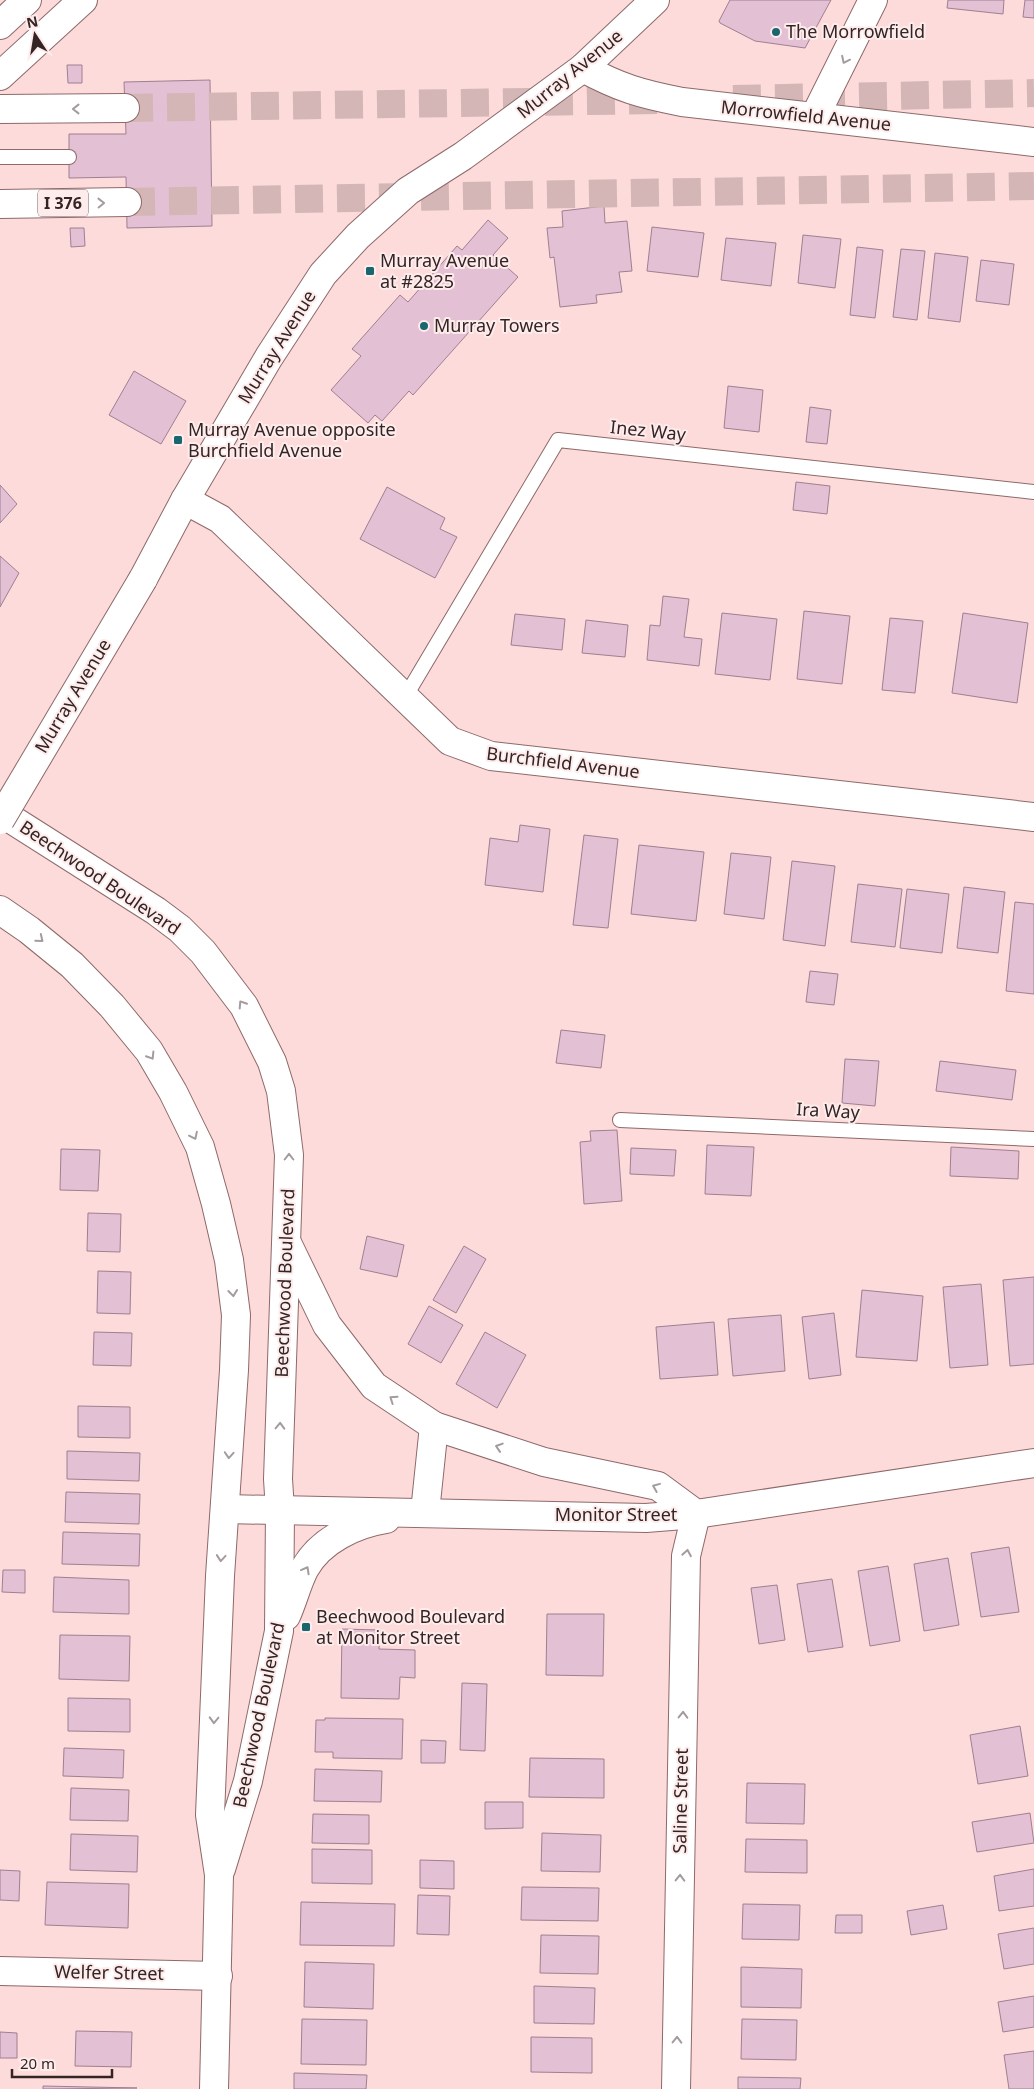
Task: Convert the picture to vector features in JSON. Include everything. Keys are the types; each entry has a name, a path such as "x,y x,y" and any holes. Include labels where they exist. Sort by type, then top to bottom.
{"main road":[{"path":"0,24 27,0"},
{"path":"0,76 83,0"},
{"name":"Murray Avenue","path":"0,820 143,579 185,500 269,357 323,274 346,249 408,192 463,156 583,68 656,0"},
{"path":"815,116 873,0"},
{"name":"Morrowfield Avenue","path":"583,68 615,85 637,93 682,102 1034,142"},
{"path":"12,109 125,108"},
{"name":"I 376","path":"0,204 127,202"},
{"name":"Burchfield Avenue","path":"185,500 220,520 404,699 450,741 469,750 491,756 1034,817"},
{"name":"Beechwood Boulevard","path":"0,812 156,911 180,929 208,958 244,1006 260,1034 272,1062 284,1107 289,1155 278,1479 280,1510 280,1631 248,1780 219,1875"},
{"name":"Beechwood Boulevard","path":"0,910 29,930 72,965 112,1006 149,1051 173,1092 200,1147 227,1251 236,1315 220,1576 210,1815 219,1875 214,2089"},
{"path":"286,1241 327,1325 374,1386 434,1426 544,1462 658,1486 696,1514"},
{"path":"280,1631 306,1568 331,1538 375,1521 425,1512 434,1426"},
{"name":"Monitor Street","path":"225,1509 646,1518 696,1514 1034,1463"},
{"name":"Saline Street","path":"676,2089 686,1556 696,1514"},
{"name":"Welfer Street","path":"0,1971 218,1976"}],"lane":[{"path":"0,157 69,156"},
{"name":"Inez Way","path":"404,699 558,440 1034,492"},
{"name":"Ira Way","path":"620,1120 1034,1139"}],"building":[{"name":"The Morrowfield","path":"730,0 831,0 805,48 755,41 720,23 719,21"},
{"path":"948,0 1004,0 1003,14 947,8"},
{"path":"1025,0 1034,0 1034,18 1023,17"},
{"path":"67,65 82,65 82,83 68,83"},
{"path":"210,80 212,226 127,228 126,177 69,178 69,134 126,134 124,82"},
{"path":"604,206 605,223 627,221 632,271 619,272 622,292 596,295 597,303 560,307 554,257 550,258 547,228 563,227 562,211"},
{"name":"Murray Towers","path":"488,220 508,238 493,255 518,277 413,395 409,391 382,421 375,415 368,423 331,390 361,356 352,349 400,295 408,302 457,246 462,250"},
{"path":"652,227 704,233 698,277 647,271"},
{"path":"70,228 84,228 85,246 71,247"},
{"path":"803,235 841,239 835,288 798,283"},
{"path":"726,238 776,243 771,286 721,280"},
{"path":"857,247 883,250 875,318 850,315"},
{"path":"901,249 925,251 917,320 893,317"},
{"path":"935,253 968,257 960,322 928,318"},
{"path":"981,260 1014,264 1009,305 976,301"},
{"path":"134,371 186,401 161,444 109,415"},
{"path":"728,386 763,390 759,432 724,428"},
{"path":"810,407 831,410 827,444 806,442"},
{"path":"796,482 830,486 827,514 793,510"},
{"path":"0,485 17,504 0,523"},
{"path":"387,487 445,518 440,529 457,537 435,578 360,539"},
{"path":"0,556 19,573 0,607"},
{"path":"663,596 689,599 684,637 702,639 699,666 647,660 650,625 660,626"},
{"path":"804,611 850,616 842,684 797,679"},
{"path":"722,613 777,619 770,680 715,674"},
{"path":"963,613 1028,623 1017,703 952,693"},
{"path":"515,614 565,619 562,650 511,645"},
{"path":"890,618 923,621 915,693 882,690"},
{"path":"586,620 628,625 625,657 582,653"},
{"path":"520,825 550,829 543,892 485,885 490,838 518,842"},
{"path":"584,835 618,839 608,928 573,925"},
{"path":"639,845 704,852 696,921 631,914"},
{"path":"731,853 771,857 764,919 724,914"},
{"path":"792,861 835,866 825,946 783,940"},
{"path":"858,884 902,889 895,947 851,942"},
{"path":"964,887 1005,892 998,953 957,948"},
{"path":"907,889 949,894 942,953 900,948"},
{"path":"1015,902 1034,904 1034,994 1006,991"},
{"path":"810,971 838,974 834,1005 806,1002"},
{"path":"561,1030 605,1035 601,1068 556,1063"},
{"path":"845,1059 879,1061 875,1106 842,1103"},
{"path":"940,1061 1016,1070 1012,1100 936,1091"},
{"path":"617,1130 622,1201 584,1204 580,1142 591,1141 590,1131"},
{"path":"707,1145 754,1147 751,1196 705,1194"},
{"path":"951,1147 1019,1151 1018,1179 950,1176"},
{"path":"631,1148 676,1150 674,1176 630,1174"},
{"path":"61,1149 100,1150 98,1191 60,1190"},
{"path":"88,1213 121,1214 120,1252 87,1251"},
{"path":"367,1236 404,1245 397,1277 360,1269"},
{"path":"464,1246 486,1259 456,1313 433,1300"},
{"path":"98,1271 131,1272 130,1314 97,1313"},
{"path":"1034,1277 1034,1364 1010,1366 1003,1280"},
{"path":"981,1284 988,1365 950,1368 943,1287"},
{"path":"862,1290 923,1296 917,1361 856,1357"},
{"path":"429,1306 463,1325 441,1363 408,1344"},
{"path":"834,1313 841,1375 809,1379 802,1317"},
{"path":"781,1315 785,1371 733,1376 728,1319"},
{"path":"714,1322 718,1375 660,1379 656,1327"},
{"path":"94,1332 132,1333 131,1366 93,1365"},
{"path":"485,1332 526,1355 497,1408 456,1384"},
{"path":"78,1406 130,1407 130,1438 78,1437"},
{"path":"67,1451 140,1453 139,1481 67,1479"},
{"path":"66,1492 140,1494 139,1524 65,1522"},
{"path":"63,1532 140,1534 139,1566 62,1564"},
{"path":"1009,1547 1019,1612 981,1617 971,1553"},
{"path":"948,1558 959,1625 924,1631 914,1564"},
{"path":"888,1566 900,1641 870,1646 858,1571"},
{"path":"3,1570 25,1570 25,1593 2,1592"},
{"path":"54,1577 129,1580 129,1614 53,1612"},
{"path":"832,1579 843,1647 808,1652 797,1584"},
{"path":"777,1585 785,1640 759,1644 751,1588"},
{"path":"547,1614 604,1614 603,1676 546,1675"},
{"path":"342,1629 380,1630 379,1649 415,1650 415,1678 400,1677 399,1699 341,1698"},
{"path":"60,1635 130,1636 129,1681 59,1679"},
{"path":"462,1683 487,1684 485,1751 460,1750"},
{"path":"68,1698 130,1699 130,1732 68,1731"},
{"path":"325,1718 403,1719 402,1759 333,1758 333,1752 315,1752 316,1720 325,1720"},
{"path":"1020,1726 1028,1776 978,1784 970,1735"},
{"path":"421,1740 446,1741 445,1763 421,1763"},
{"path":"64,1748 124,1750 123,1778 63,1776"},
{"path":"530,1758 604,1759 604,1798 529,1797"},
{"path":"315,1769 382,1771 381,1802 314,1801"},
{"path":"747,1783 805,1784 804,1824 746,1823"},
{"path":"71,1788 129,1790 128,1821 70,1820"},
{"path":"485,1802 523,1802 523,1828 485,1829"},
{"path":"1030,1813 1034,1843 977,1852 972,1822"},
{"path":"313,1814 369,1815 369,1844 312,1843"},
{"path":"542,1833 601,1835 600,1872 541,1871"},
{"path":"71,1834 138,1836 137,1872 70,1870"},
{"path":"746,1839 807,1840 807,1873 745,1872"},
{"path":"312,1849 372,1850 372,1884 312,1883"},
{"path":"420,1860 454,1861 454,1889 420,1888"},
{"path":"1034,1869 1034,1906 999,1911 994,1876"},
{"path":"0,1870 20,1871 19,1901 0,1900"},
{"path":"47,1882 129,1884 128,1928 45,1925"},
{"path":"522,1887 599,1888 598,1921 521,1920"},
{"path":"418,1895 450,1896 449,1935 417,1934"},
{"path":"301,1902 395,1904 394,1946 300,1945"},
{"path":"743,1904 800,1905 799,1940 742,1939"},
{"path":"943,1905 947,1929 911,1935 907,1911"},
{"path":"836,1915 862,1915 862,1933 835,1933"},
{"path":"1034,1928 1034,1964 1004,1969 998,1934"},
{"path":"541,1935 599,1936 598,1974 540,1973"},
{"path":"305,1962 374,1964 373,2009 304,2007"},
{"path":"741,1967 802,1969 801,2008 741,2007"},
{"path":"534,1986 595,1988 594,2024 534,2023"},
{"path":"1034,1996 1034,2027 1003,2032 998,2002"},
{"path":"302,2019 367,2020 366,2065 301,2064"},
{"path":"742,2019 797,2020 796,2060 741,2059"},
{"path":"76,2031 132,2032 131,2067 75,2066"},
{"path":"0,2032 17,2033 17,2058 0,2058"},
{"path":"531,2037 592,2038 592,2073 531,2072"},
{"path":"1034,2051 1034,2089 1009,2089 1004,2055"},
{"path":"294,2073 367,2075 366,2089 294,2089"},
{"path":"738,2077 801,2078 800,2089 738,2089"},
{"path":"43,2086 137,2088 43,2089"}],"tunnel":[{"path":"733,99 1034,93"},
{"path":"125,108 660,100"},
{"path":"127,202 1034,186"}],"place":[{"name":"The Morrowfield","path":"776,32"},
{"name":"Murray Avenue at #2825","path":"370,271"},
{"name":"Murray Towers","path":"424,326"},
{"name":"Murray Avenue opposite Burchfield Avenue","path":"178,440"},
{"name":"Beechwood Boulevard at Monitor Street","path":"306,1627"}]}
